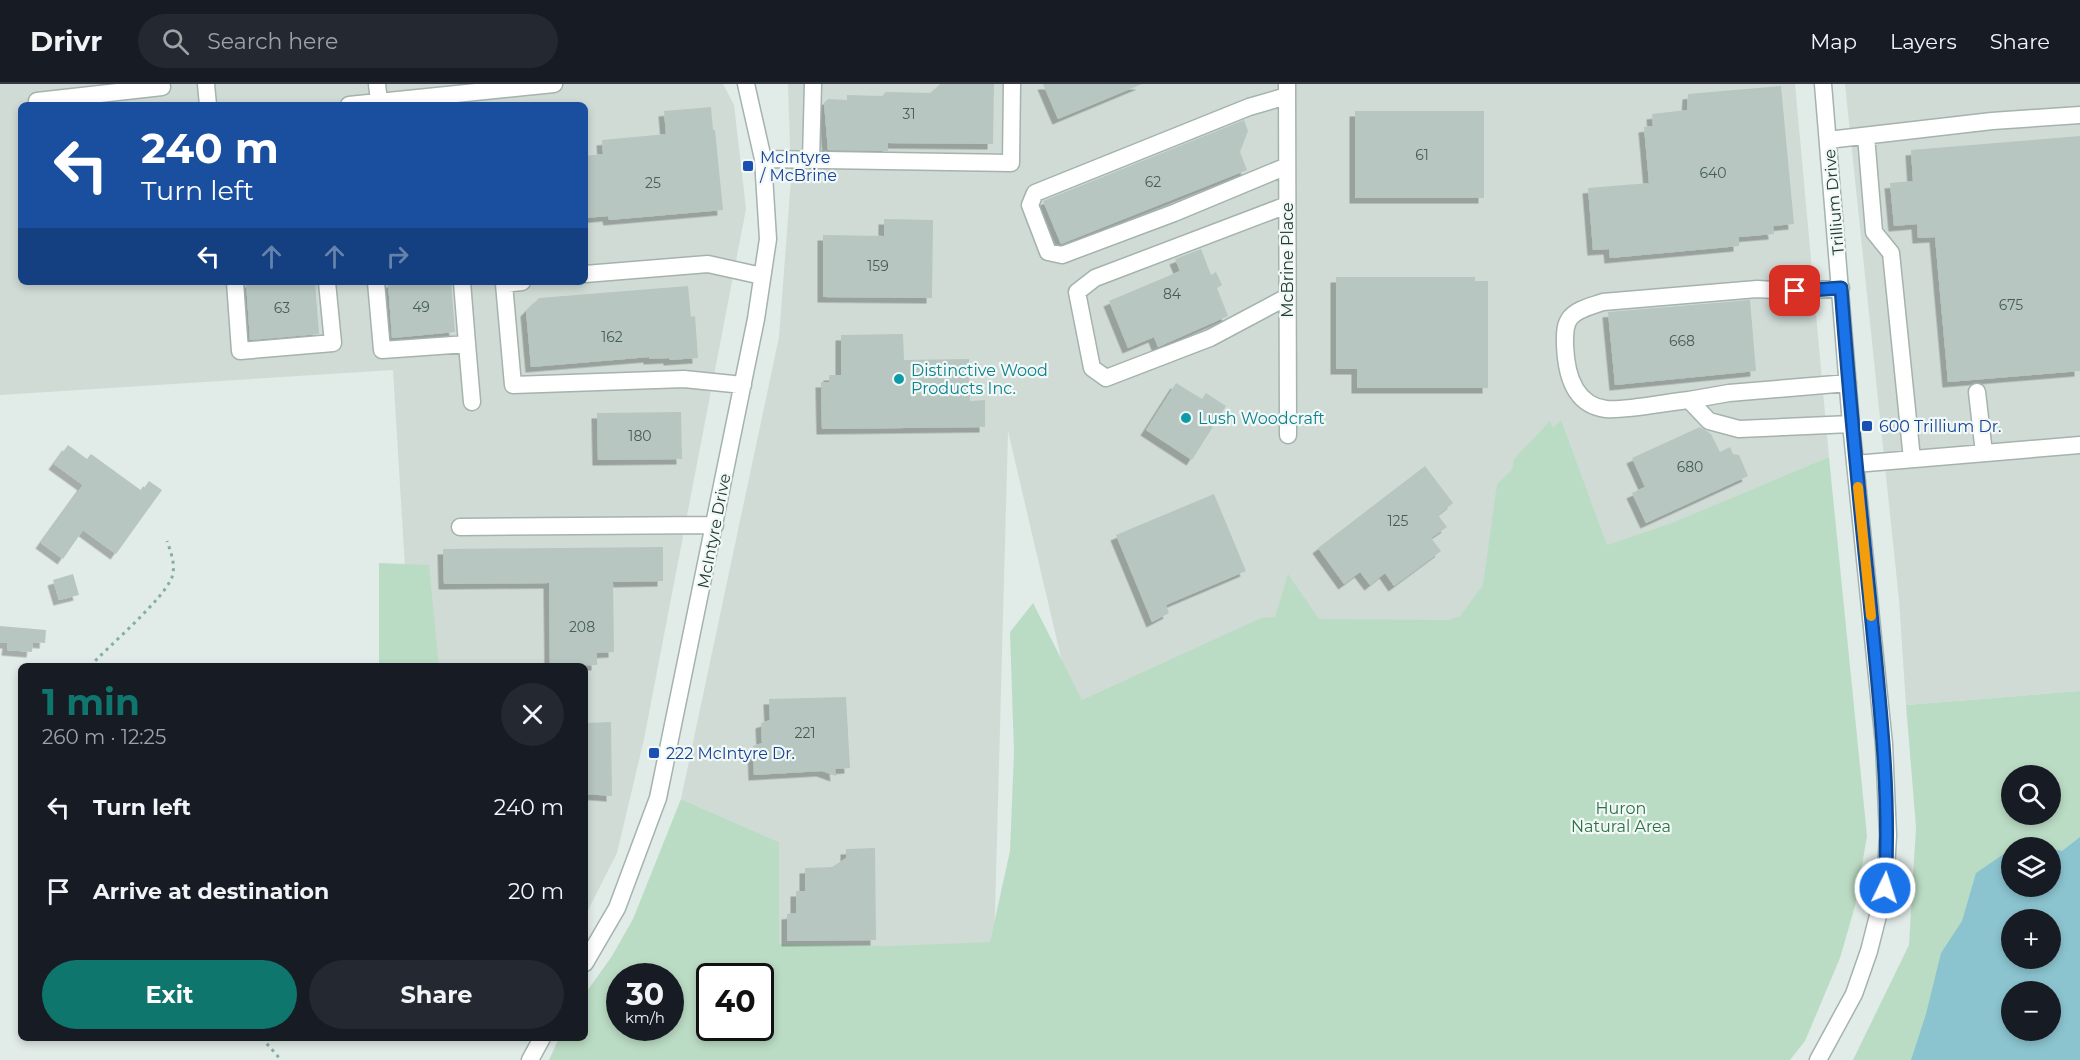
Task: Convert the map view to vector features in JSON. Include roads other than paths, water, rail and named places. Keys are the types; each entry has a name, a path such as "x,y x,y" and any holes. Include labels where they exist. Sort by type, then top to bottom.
{"street":[{"path":"206,84 208,102"},
{"path":"377,84 379,102 409,92 446,100 554,84"},
{"name":"McIntyre Drive","path":"588,958 616,908 658,798 743,385 768,239 763,159 746,84"},
{"path":"812,160 813,84"},
{"path":"763,159 1011,163 1012,84"},
{"name":"Trillium Drive","path":"1818,1060 1854,994 1869,951 1885,888 1888,836 1884,744 1851,424 1823,84"},
{"path":"37,101 162,87"},
{"path":"1287,90 1035,193 1030,205 1048,252 1062,255 1174,213 1287,166"},
{"name":"McBrine Place","path":"1287,90 1288,435"},
{"path":"1828,141 1992,121 2080,115"},
{"path":"1866,136 1874,232 1891,253 1912,459"},
{"path":"1287,205 1095,278 1077,292 1092,368 1106,378 1210,338 1287,297"},
{"path":"588,274 708,264 762,276"},
{"path":"235,285 240,351 333,343 327,285"},
{"path":"376,285 382,350 467,344"},
{"path":"462,285 472,402"},
{"path":"504,285 513,385 684,379 743,385"},
{"path":"1841,288 1795,291 1757,289 1603,302 1584,308 1571,317 1565,330 1566,365 1572,384 1585,400 1605,409 1689,400 1729,393 1848,383"},
{"path":"1977,392 1984,453"},
{"path":"1689,400 1709,421 1739,429 1851,424"},
{"path":"1855,464 2080,445"},
{"path":"460,527 715,525"},
{"path":"530,1060 541,1041"}],"water":[{"path":"2080,837 2080,1060 1911,1060 1926,1014 1941,953 1962,921 1976,873 2001,856 2001,897 2061,897 2061,851"}],"place":[{"name":"McIntyre / McBrine","path":"748,166"},
{"name":"Distinctive Wood Products Inc.","path":"899,379"},
{"name":"Lush Woodcraft","path":"1186,418"},
{"name":"600 Trillium Dr.","path":"1867,426"},
{"name":"222 McIntyre Dr.","path":"654,753"}],"park label":[{"name":"Huron Natural Area","path":"1621,817"}]}
